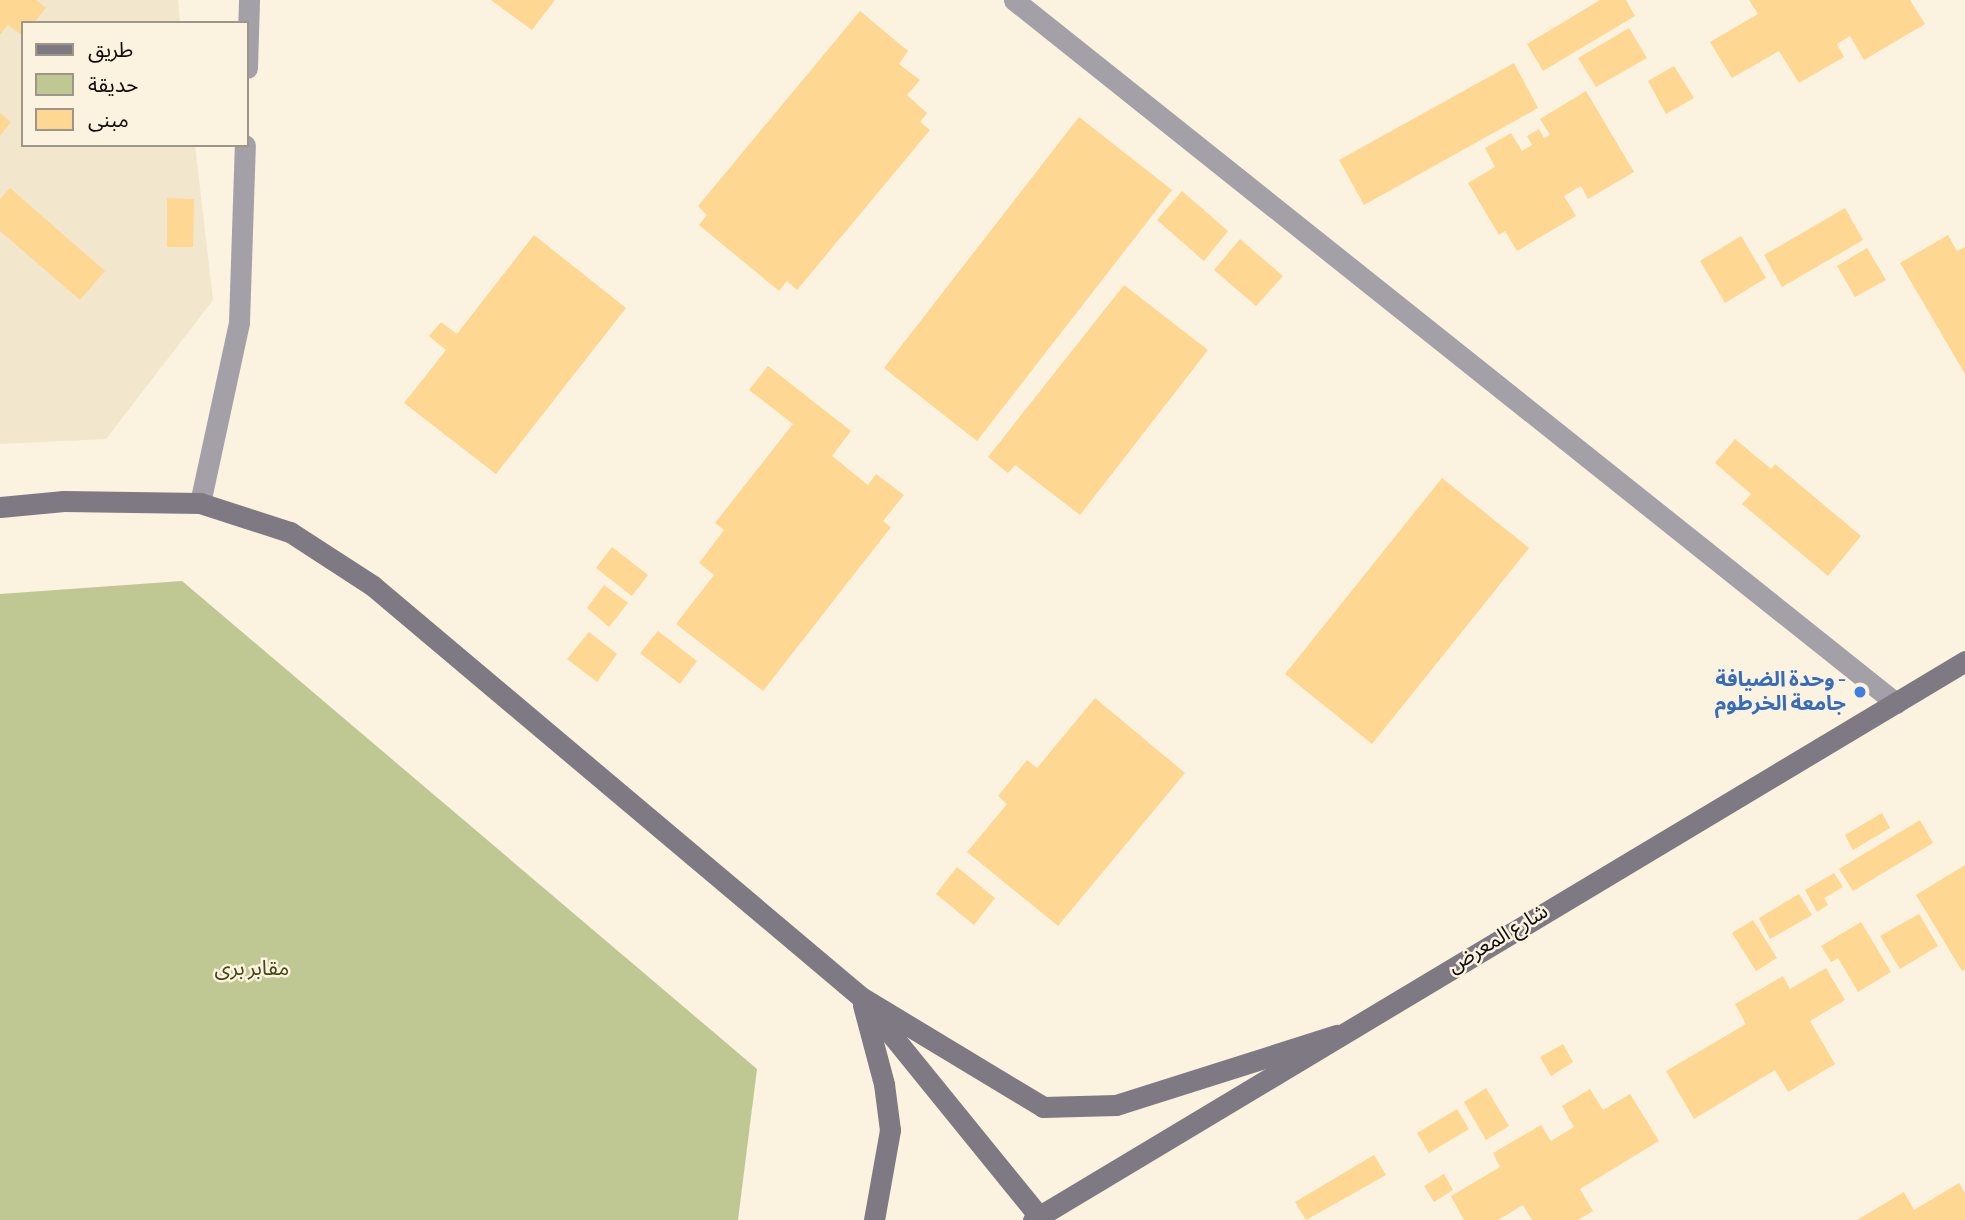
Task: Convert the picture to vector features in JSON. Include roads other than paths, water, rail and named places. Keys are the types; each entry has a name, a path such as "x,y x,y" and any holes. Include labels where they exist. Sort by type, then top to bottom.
{"main road":[{"path":"0,507 64,501 200,503 290,532 373,586 861,997 1043,1107 1116,1105 1337,1035"},
{"name":"شارع المعرض","path":"1037,1219 1337,1035 1963,664"},
{"path":"861,997 1037,1219"},
{"path":"861,997 884,1084 890,1130 874,1220"}],"street":[{"path":"248,34 249,0"},
{"path":"1014,0 1896,703"},
{"path":"200,503 239,322 244,147"}],"place":[{"name":"وحدة الضيافة - جامعة الخرطوم","path":"1860,692"}],"park label":[{"name":"مقابر برى","path":"252,969"}]}
